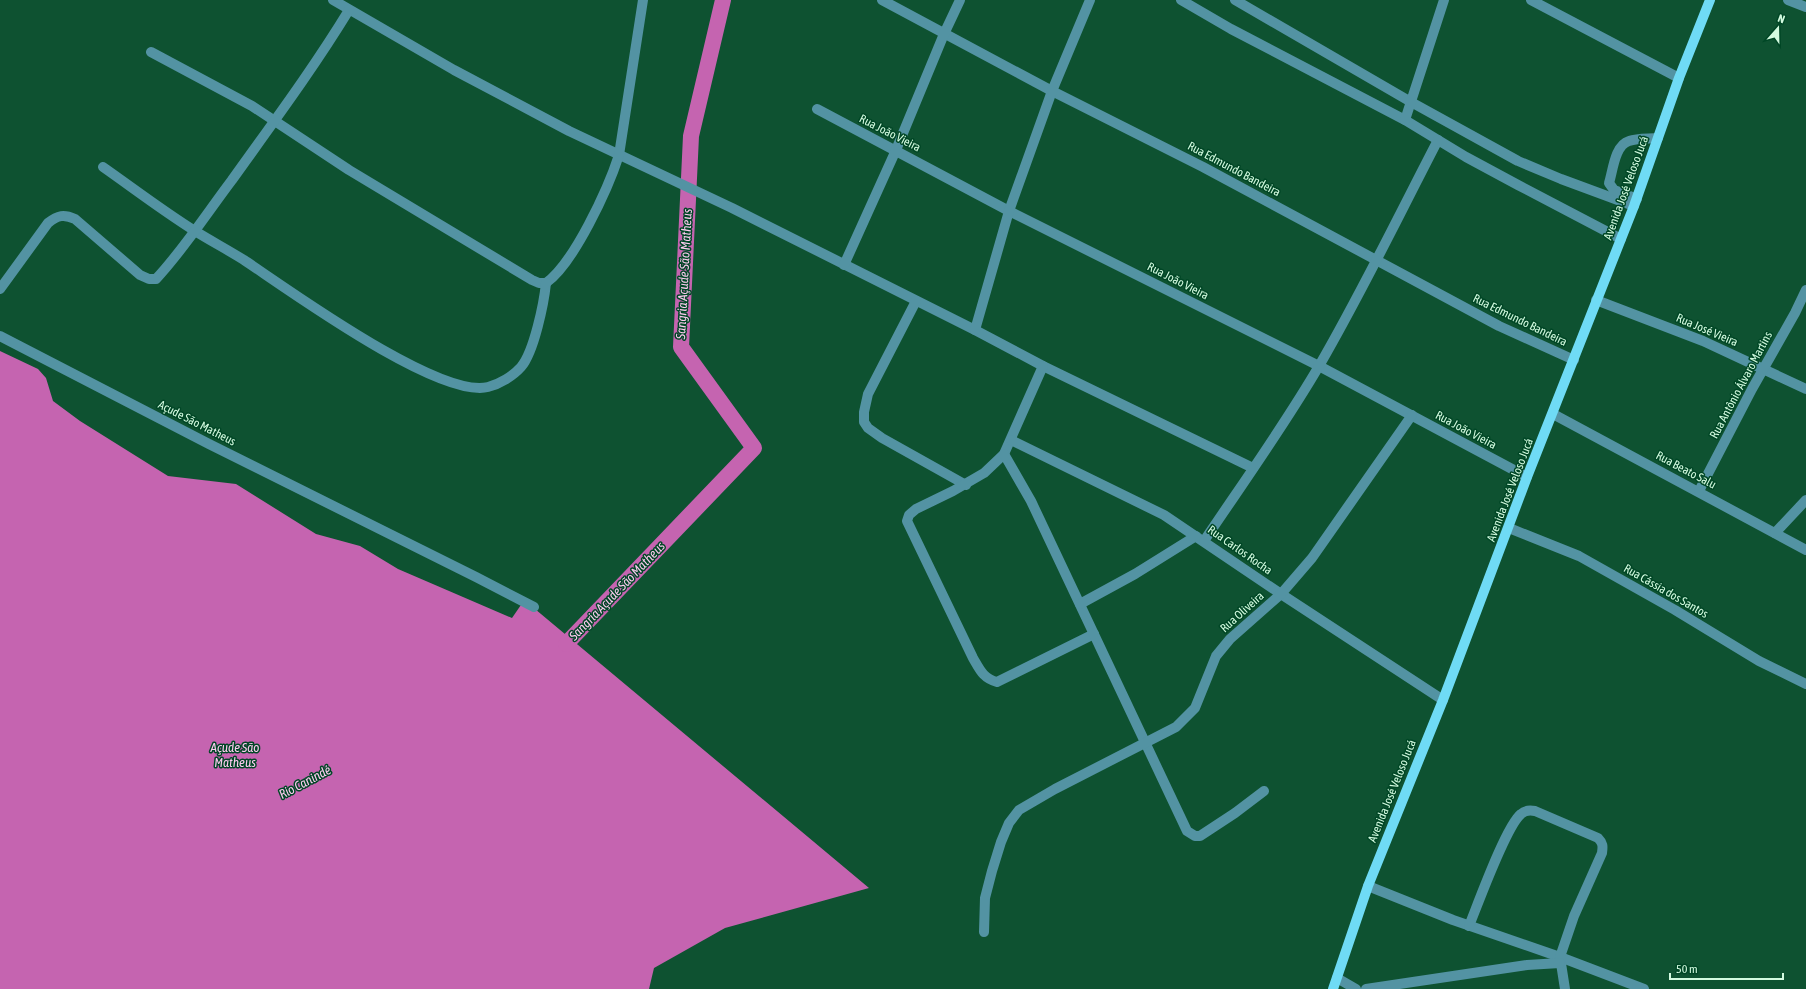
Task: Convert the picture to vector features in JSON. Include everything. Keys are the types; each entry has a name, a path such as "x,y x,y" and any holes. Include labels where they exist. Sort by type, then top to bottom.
{"main road":[{"name":"Avenida José Veloso Jucá","path":"1333,989 1368,886 1443,700 1527,477 1553,414 1596,300 1636,203 1679,78 1710,0"}],"street":[{"path":"333,0 454,70 569,131 732,208 975,330 1043,366 1253,468"},
{"path":"151,52 252,106 349,170 532,280 539,283 546,283 562,270 572,253 603,196 619,155 643,0"},
{"name":"Rua Edmundo Bandeira","path":"882,0 1052,92 1203,167 1499,326 1574,360"},
{"path":"844,265 896,150 944,34 960,0"},
{"path":"975,330 1009,211 1052,92 1090,0"},
{"path":"1181,0 1232,29 1404,120 1524,189 1621,239"},
{"path":"1235,0 1411,102 1518,161 1561,179 1636,203"},
{"path":"1404,120 1444,0"},
{"path":"1531,0 1679,78"},
{"path":"1788,0 1806,7"},
{"path":"0,289 48,223 61,215 76,219 120,260 140,275 149,279 156,279 195,230 275,121 324,51 349,10"},
{"name":"Rua João Vieira","path":"817,109 1009,211 1319,366 1527,477"},
{"path":"1636,203 1614,190 1609,183 1617,155 1621,147 1628,141 1658,138"},
{"path":"1080,604 1200,538 1253,468 1319,366 1438,140"},
{"path":"103,167 195,230 362,338 413,366 444,381 463,387 476,389 498,384 522,366 532,342 542,308 546,283"},
{"name":"Rua Antônio Álvaro Martins","path":"1699,491 1806,290"},
{"name":"Rua José Vieira","path":"1596,300 1703,341 1806,389"},
{"path":"916,301 868,394 864,412 864,422 868,428 882,438 966,485"},
{"name":"Açude São Matheus","path":"0,336 209,444 469,573 534,608"},
{"path":"1043,366 1004,454 984,473 966,485 916,509 909,515 907,521 983,675 989,680 997,682 1094,634"},
{"name":"Rua Beato Salu","path":"1553,414 1699,491 1806,550"},
{"name":"Rua Oliveira","path":"984,932 985,898 992,872 1001,842 1009,823 1019,810 1055,789 1176,727 1195,708 1216,656 1230,639 1281,594 1312,558 1412,415"},
{"name":"Rua Carlos Rocha","path":"1011,440 1164,515 1443,700"},
{"path":"1004,454 1031,501 1185,828 1190,834 1195,836 1206,833 1264,791"},
{"path":"1775,533 1806,500"},
{"name":"Rua Cássia dos Santos","path":"1509,528 1579,556 1675,610 1759,661 1806,684"},
{"path":"1469,926 1504,842 1521,813 1528,810 1535,810 1598,838 1602,841 1602,853 1574,916 1560,960 1565,989"},
{"path":"1368,886 1560,960 1644,989"},
{"path":"1366,989 1560,960"},
{"path":"1337,978 1356,989"}],"water":[{"name":"Açude São Matheus","path":"0,351 38,369 46,378 53,401 80,421 168,476 236,484 316,534 360,546 398,569 512,618 523,602 535,609 869,888 725,928 654,968 649,989 0,989"}],"waterway":[{"name":"Sangria Açude São Matheus","path":"566,644 754,448 681,347 691,136 723,0"}],"water label":[{"name":"Rio Canindé","path":"305,782"}]}
